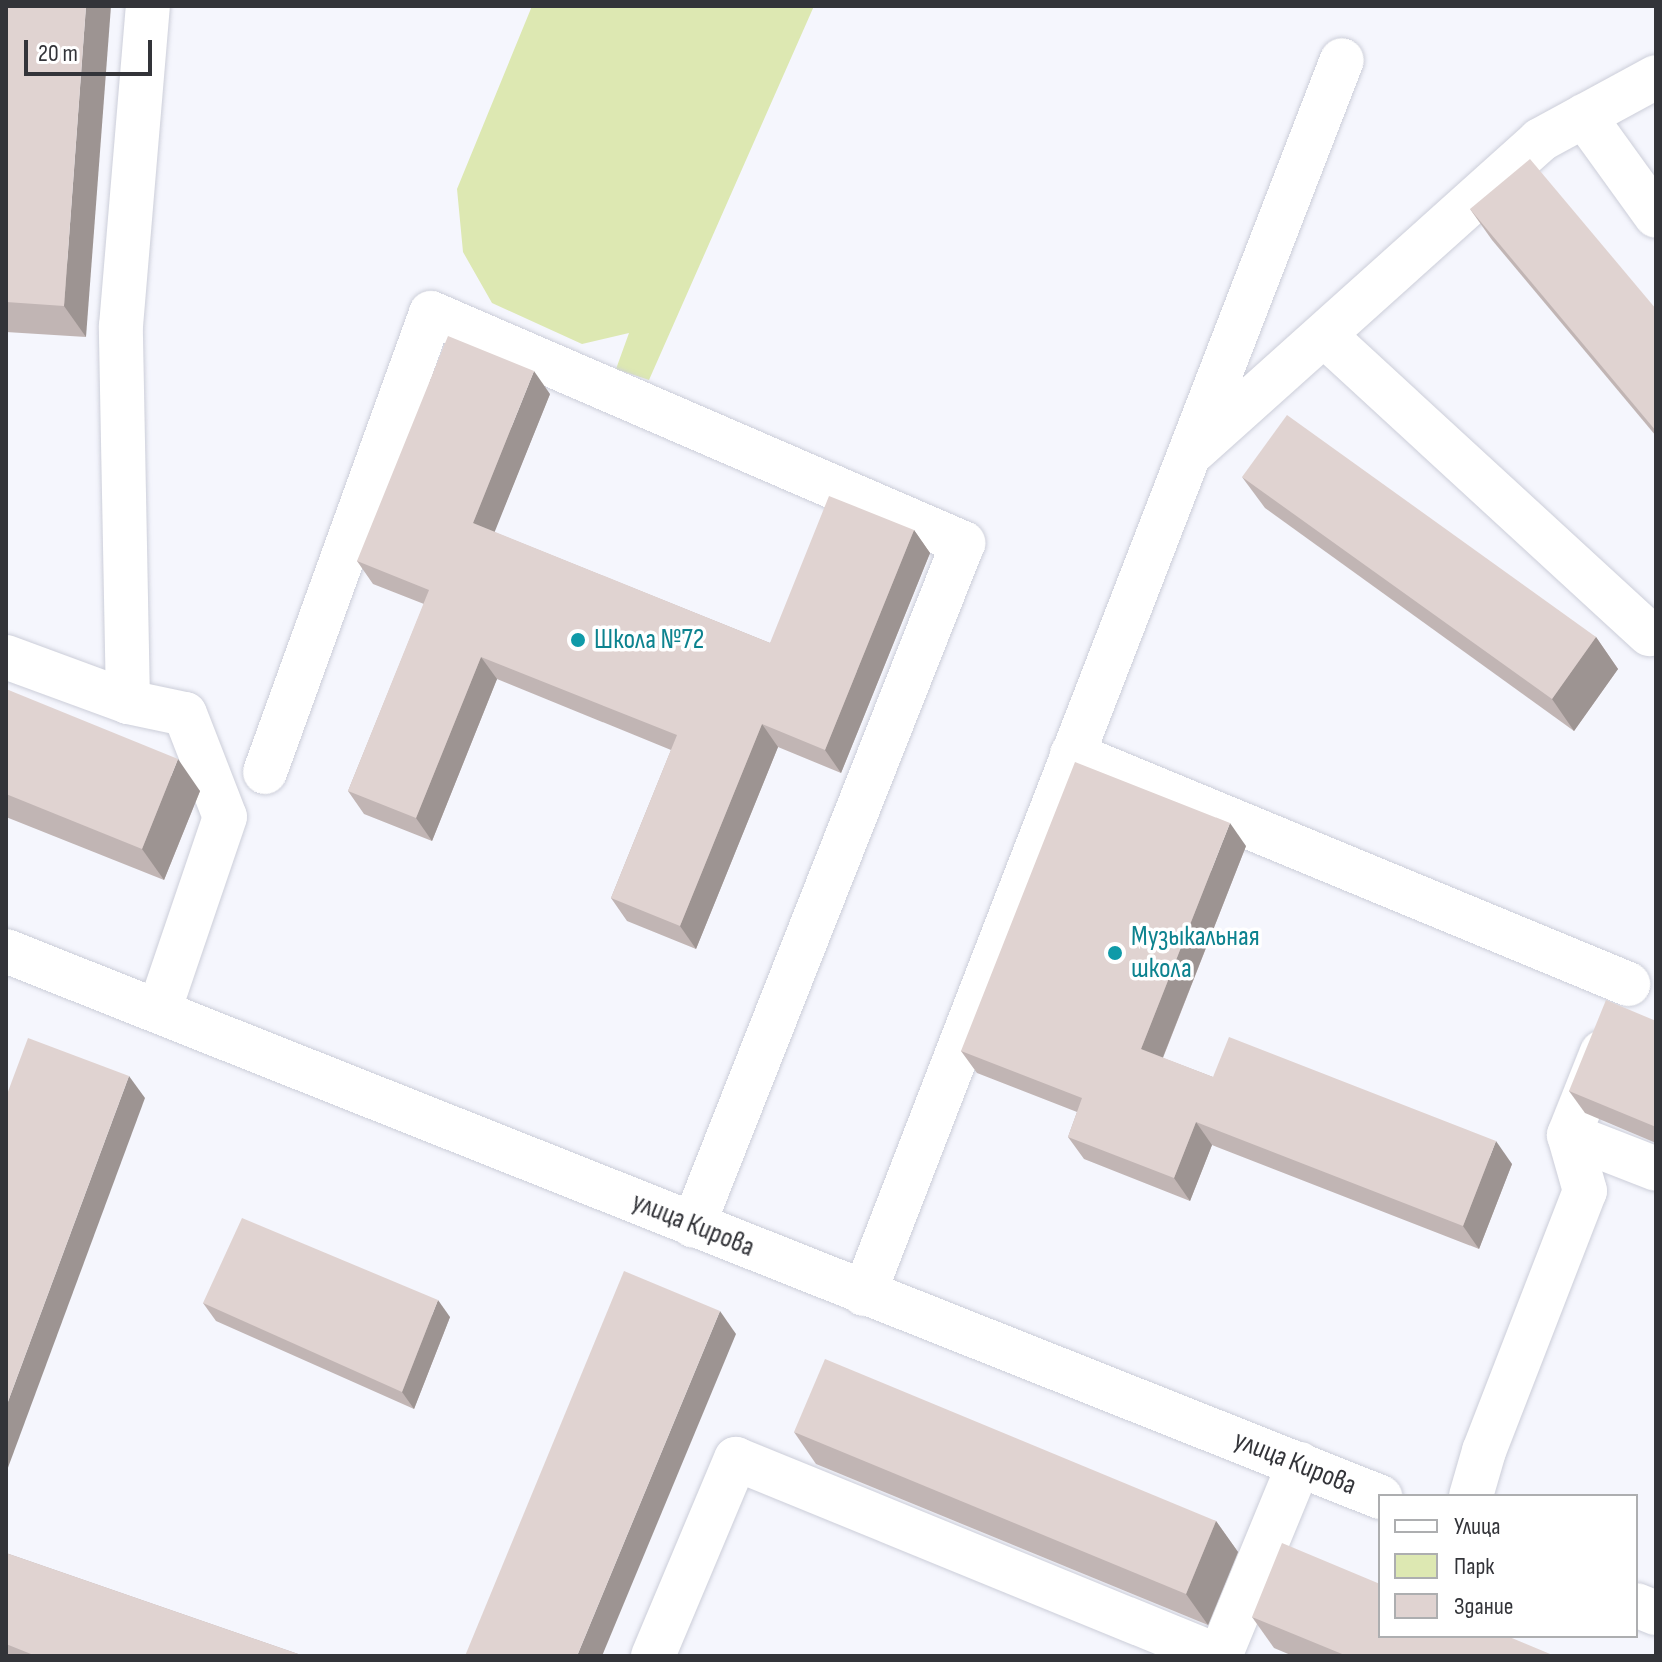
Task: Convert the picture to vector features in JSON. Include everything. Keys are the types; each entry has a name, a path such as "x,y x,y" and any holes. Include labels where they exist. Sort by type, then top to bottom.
{"street":[{"path":"128,702 121,326 148,6"},
{"path":"864,1294 1342,60"},
{"path":"1187,457 1540,140 1656,77"},
{"path":"1584,116 1656,216"},
{"path":"265,772 431,313 963,543 693,1226"},
{"path":"1324,335 1649,634"},
{"path":"6,657 128,702 185,714 225,817 159,1011"},
{"path":"1072,754 1642,990 1569,1135 1585,1191 1484,1451 1472,1494"},
{"name":"улица Кирова","path":"6,951 1378,1496"},
{"path":"1569,1135 1656,1169"},
{"path":"653,1656 736,1459 1219,1656 1299,1464"}],"green space":[{"path":"532,6 814,6 649,380 616,369 629,333 582,344 492,303 463,252 457,189"}],"building":[{"path":"6,6 86,6 64,306 6,302"},
{"path":"1530,159 1656,309 1656,431 1470,209"},
{"name":"Школа №72","path":"448,336 534,371 473,523 770,643 829,496 914,530 825,750 762,724 680,926 611,898 677,735 481,657 416,818 348,791 429,590 357,561"},
{"path":"1287,415 1596,637 1552,699 1242,477"},
{"path":"6,689 178,759 142,849 6,794"},
{"name":"Музыкальная школа","path":"1075,762 1230,823 1141,1049 1213,1077 1229,1037 1496,1141 1463,1226 1196,1122 1174,1178 1068,1137 1082,1098 961,1051"},
{"path":"1606,1000 1656,1021 1656,1127 1569,1091"},
{"path":"28,1038 129,1076 6,1407 6,1097"},
{"path":"242,1218 438,1300 402,1392 203,1303"},
{"path":"624,1271 720,1311 577,1656 465,1656"},
{"path":"825,1359 1216,1521 1186,1594 794,1432"},
{"path":"1282,1543 1378,1583 1378,1638 1512,1638 1555,1656 1347,1656 1252,1617"},
{"path":"6,1553 304,1656 36,1656 6,1644"}],"place":[{"name":"Школа №72","path":"578,640"},
{"name":"Музыкальная школа","path":"1115,953"}]}
